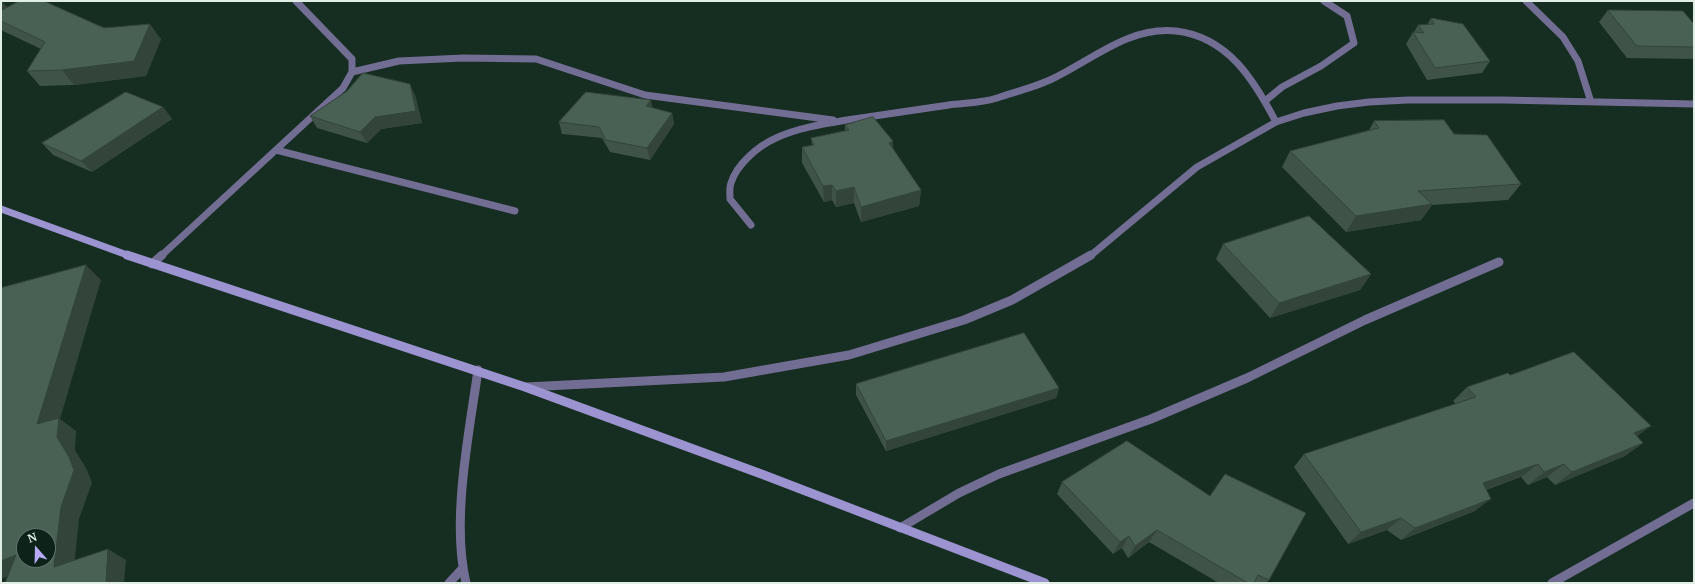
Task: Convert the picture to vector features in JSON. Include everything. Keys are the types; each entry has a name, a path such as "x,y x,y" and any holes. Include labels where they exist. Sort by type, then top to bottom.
{"street":[{"path":"152,264 343,88 352,72 352,59 296,1"},
{"path":"1265,101 1282,87 1321,66 1354,43 1347,16 1324,1"},
{"path":"1526,1 1563,37 1578,61 1591,102"},
{"path":"751,225 730,199 731,183 737,172 752,154 774,138 804,128 841,121 993,99 1050,80 1128,38 1157,30 1176,30 1200,36 1215,42 1229,52 1244,68 1265,101 1276,122"},
{"path":"352,72 399,61 463,58 536,59 645,95 841,121"},
{"path":"525,387 669,380 739,374 849,355 964,320 1012,300 1091,255 1197,167 1276,122 1304,113 1337,106 1369,102 1465,99 1694,104"},
{"path":"276,150 515,211"},
{"path":"1,209 152,264 478,370 764,475 1045,583"},
{"path":"900,528 959,493 999,474 1151,419 1247,378 1365,320 1499,262"},
{"path":"466,583 462,570 461,512 464,468 478,370"},
{"path":"1552,583 1694,503"},
{"path":"449,583 462,570"}],"building":[{"path":"19,1 44,1 104,28 150,24 134,61 62,70 27,71 45,42 1,21 1,11"},
{"path":"1608,10 1683,11 1694,24 1694,47 1637,46"},
{"path":"1431,18 1463,24 1490,61 1435,68 1413,32 1424,33 1418,25 1434,24"},
{"path":"363,73 410,84 416,111 375,117 360,132 310,116 347,91"},
{"path":"126,92 163,107 81,161 42,143"},
{"path":"586,92 651,100 646,106 672,113 647,148 606,140 599,127 559,122"},
{"path":"873,117 893,141 889,143 921,190 861,207 854,187 836,191 832,185 823,186 802,147 814,145 811,138 849,130 845,125"},
{"path":"1444,120 1454,134 1487,135 1521,184 1418,191 1432,204 1356,216 1290,151 1379,128 1374,121"},
{"path":"1309,216 1371,274 1279,303 1223,244"},
{"path":"86,265 37,424 59,418 57,437 69,457 74,470 61,507 56,550 56,528 16,528 16,555 1,561 1,288"},
{"path":"1024,333 1059,388 886,441 856,384"},
{"path":"1574,352 1651,426 1634,433 1643,443 1572,472 1564,464 1544,472 1538,464 1483,483 1491,499 1415,528 1401,518 1361,532 1304,454 1476,397 1467,387 1508,373 1510,375"},
{"path":"1127,441 1210,496 1225,474 1306,513 1269,580 1258,575 1254,583 1248,583 1157,530 1135,546 1129,536 1120,542 1062,482"},
{"path":"108,549 106,583 5,583 16,555 16,568 56,568 56,566"}]}
